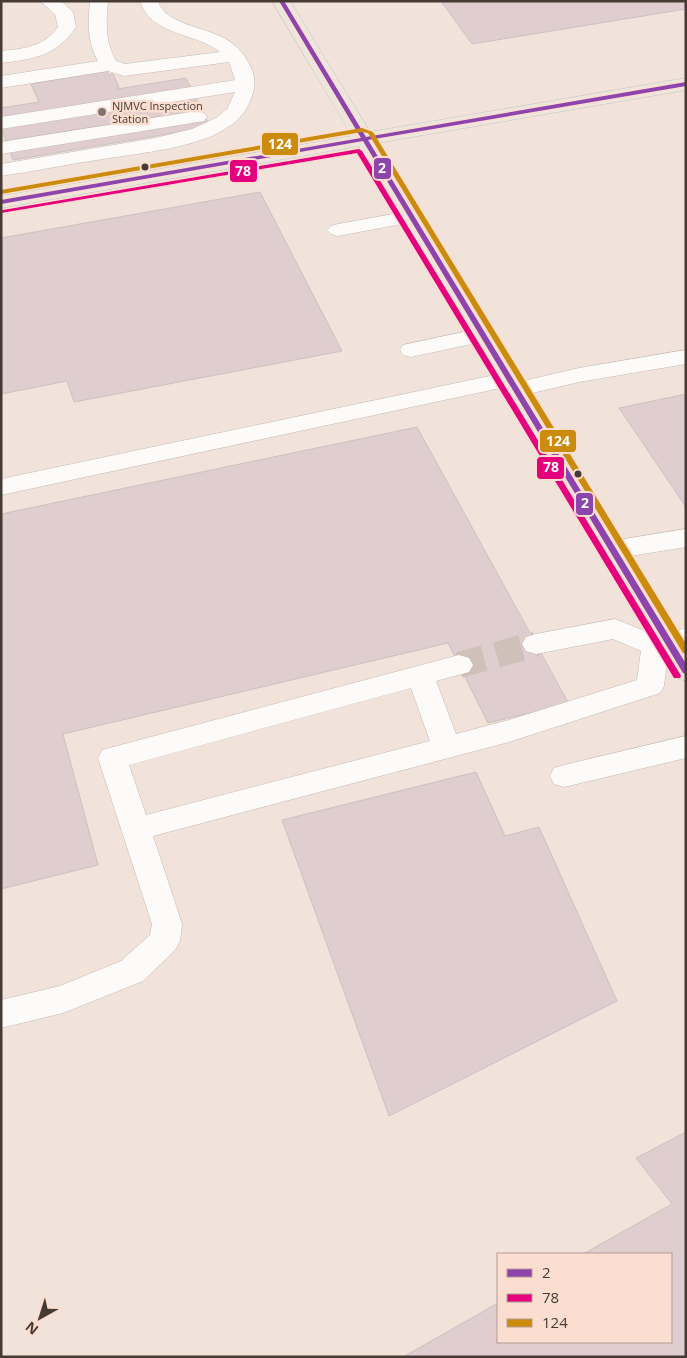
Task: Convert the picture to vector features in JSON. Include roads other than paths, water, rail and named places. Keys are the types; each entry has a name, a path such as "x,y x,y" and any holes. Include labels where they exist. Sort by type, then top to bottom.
{"main road":[{"path":"281,1 686,671"},
{"path":"1,202 686,84"}],"lane":[{"path":"1,57 24,54 45,48 60,40 67,27 64,12 49,1"},
{"path":"99,1 95,32 109,65"},
{"path":"1,170 159,144 202,132 224,122 243,95 242,70 234,56 217,41 164,21 151,10 149,1"},
{"path":"1,82 109,65 124,70 234,56"},
{"path":"1,122 243,95"},
{"path":"1,135 243,95"},
{"path":"1,148 205,116 243,95"},
{"path":"338,230 410,217"},
{"path":"411,350 482,335"},
{"path":"1,487 512,384 579,376 686,357"},
{"path":"612,550 686,538"},
{"path":"136,828 509,731 650,686 669,642 615,629 536,644"},
{"path":"1,1014 63,999 132,971 164,941 167,924 112,758 459,665"},
{"path":"420,676 447,748"},
{"path":"564,776 686,747"}],"tunnel":[{"path":"459,665 536,644"}],"place":[{"name":"NJMVC Inspection Station","path":"102,112"}]}
